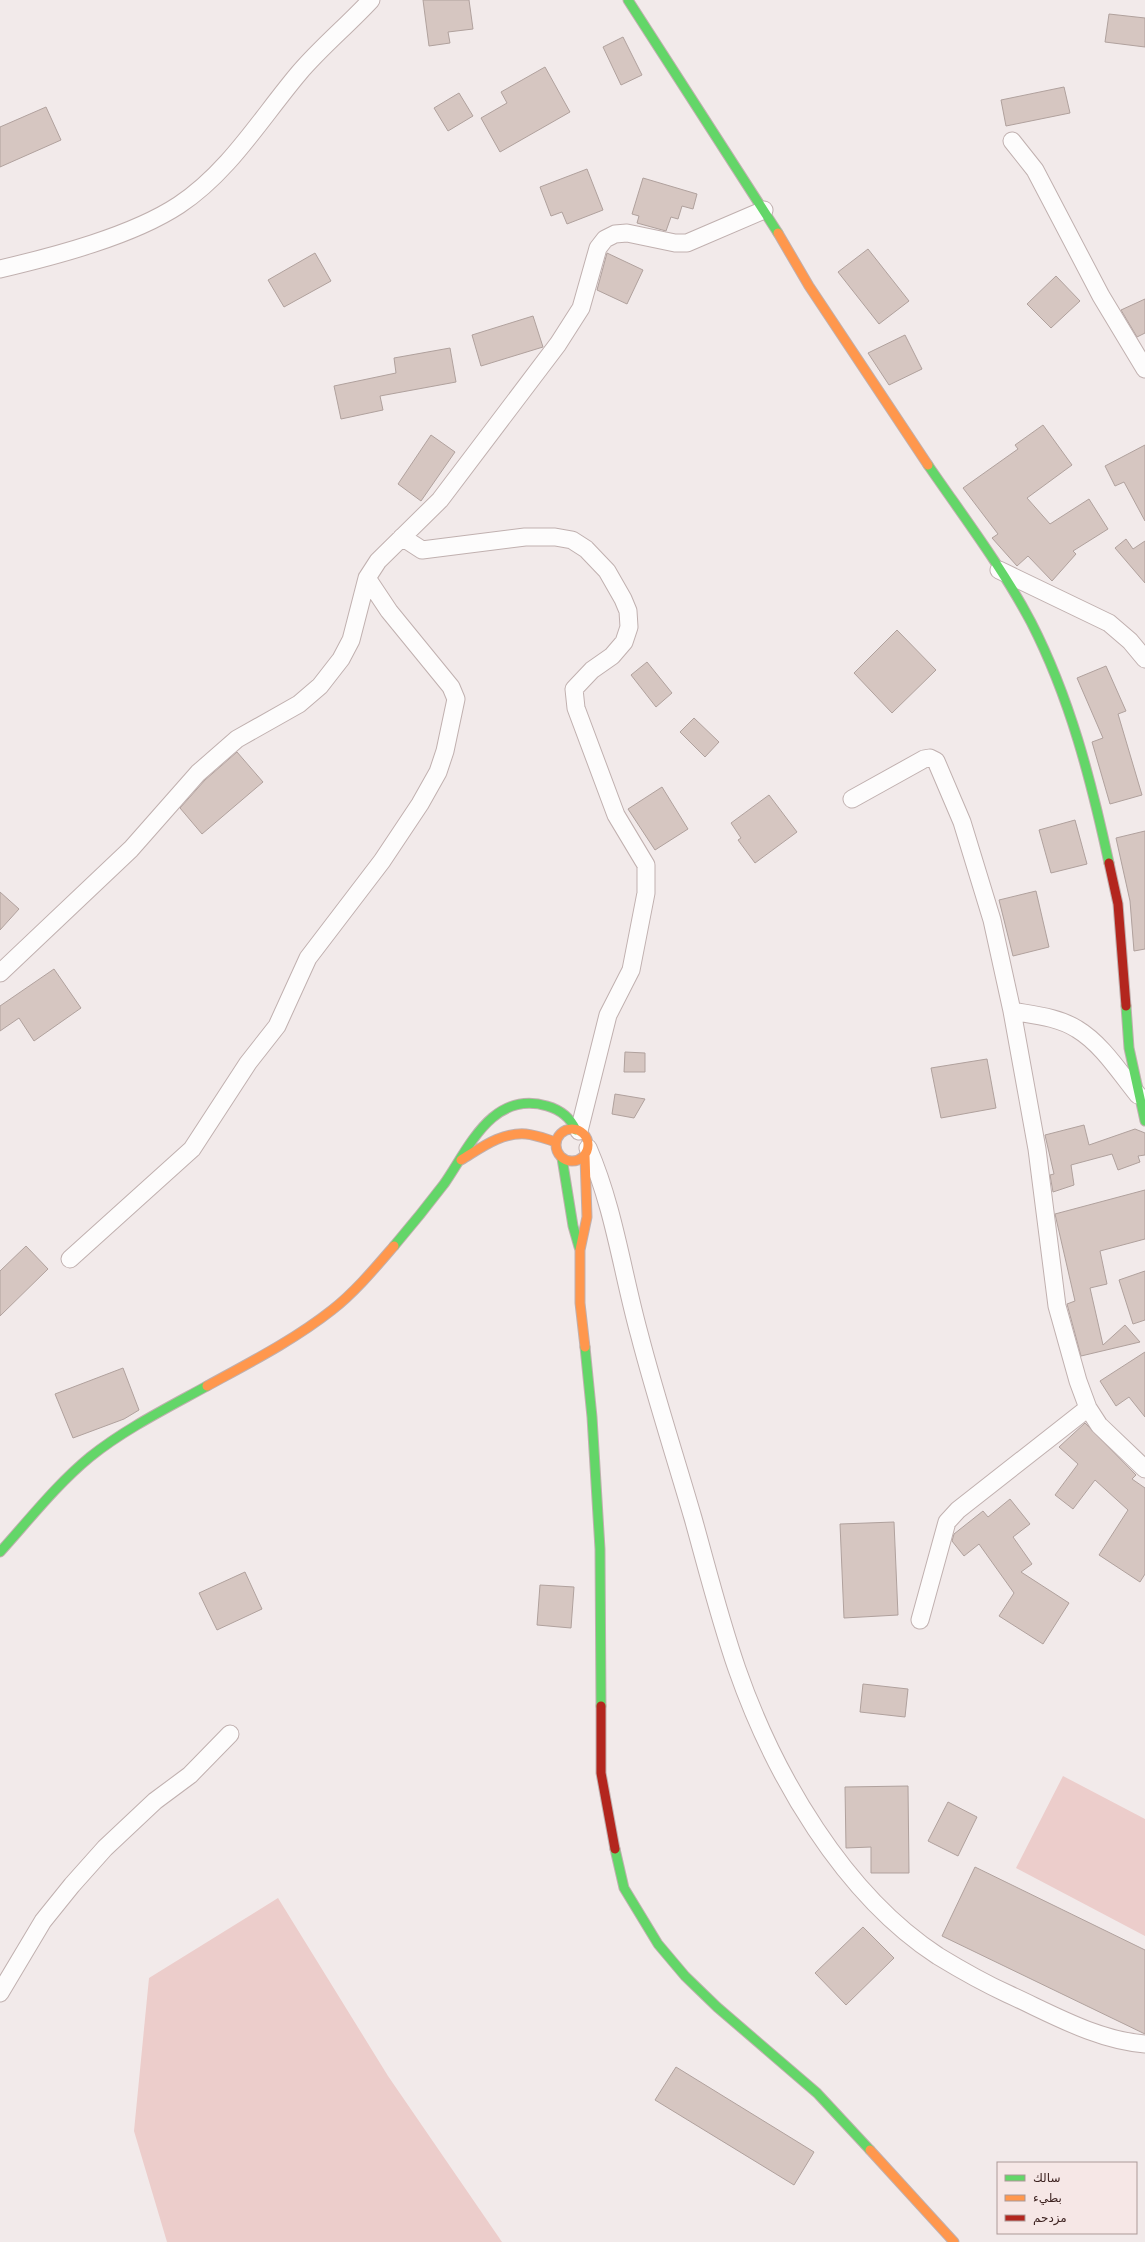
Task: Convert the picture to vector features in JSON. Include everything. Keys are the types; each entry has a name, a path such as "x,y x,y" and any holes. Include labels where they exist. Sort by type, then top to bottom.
{"main road":[{"path":"628,0 764,210 809,286 864,371 999,570 1030,621 1052,667 1078,740 1100,822 1118,904 1130,1048 1138,1095 1145,1121"},
{"path":"0,1552 43,1503 104,1447 139,1424 286,1340 327,1313 373,1269 418,1217 459,1162 475,1133 484,1124 500,1112 516,1103 542,1104 553,1107 566,1114 577,1130 588,1141 586,1152 587,1216 580,1250 580,1303 592,1417 600,1549 601,1773 614,1848 624,1888 658,1944 685,1976 717,2007 817,2093 954,2242"},
{"path":"577,1130 567,1130 560,1135 556,1142 557,1151 562,1158 573,1226 580,1250"},
{"path":"459,1162 495,1139 510,1134 527,1134 556,1142"},
{"path":"562,1158 570,1161 578,1161 586,1152"}],"street":[{"path":"0,269 62,253 133,228 178,206 192,196 213,177 318,51 371,0"},
{"path":"1012,141 1035,170 1101,296 1145,369"},
{"path":"0,973 132,849 198,773 237,739 299,704 320,686 341,659 351,640 367,578 378,561 440,500 558,344 581,308 598,248 605,239 615,234 627,233 675,243 688,243 764,210"},
{"path":"402,537 422,550 526,537 555,537 572,540 586,549 607,571 628,611 629,627 624,642 612,656 592,670 574,689 576,708 616,815 646,865 646,893 631,970 608,1015 577,1130"},
{"path":"999,570 1109,623 1137,641 1145,659"},
{"path":"70,1259 192,1149 248,1063 277,1026 308,958 382,861 420,804 438,772 445,751 456,699 451,687 389,611 367,578"},
{"path":"852,799 924,759 930,758 936,762 962,822 992,920 1012,1011 1037,1149 1057,1306 1078,1381 1088,1408 1099,1425 1145,1469"},
{"path":"1012,1011 1054,1019 1078,1029 1096,1044 1138,1095"},
{"path":"586,1152 608,1203 638,1334 738,1670 762,1731 792,1792 819,1834 865,1892 908,1933 937,1955 982,1982 1068,2022 1120,2040 1145,2044"},
{"path":"920,1620 947,1522 958,1510 1088,1408"},
{"path":"0,1993 43,1921 72,1885 105,1848 155,1801 190,1775 230,1734"}],"shaded area":[{"path":"1063,1776 1145,1819 1145,1936 1016,1868"},
{"path":"278,1898 388,2076 502,2242 167,2242 134,2131 149,1978"}],"building":[{"path":"423,0 469,0 473,29 448,32 450,43 429,46"},
{"path":"1109,14 1145,18 1145,47 1105,42"},
{"path":"623,37 642,75 621,85 603,47"},
{"path":"545,67 570,112 500,152 481,118 507,103 501,92"},
{"path":"1064,87 1070,113 1006,126 1001,100"},
{"path":"459,93 473,116 448,131 434,108"},
{"path":"46,107 61,140 0,167 0,127"},
{"path":"587,169 603,210 567,224 562,212 551,216 540,187"},
{"path":"643,178 697,194 693,209 682,206 678,219 671,217 666,231 637,223 639,216 632,214"},
{"path":"868,249 909,301 879,324 838,272"},
{"path":"315,253 331,281 284,307 268,280"},
{"path":"607,253 643,270 627,304 597,290"},
{"path":"1056,276 1080,301 1051,328 1027,304"},
{"path":"1145,299 1145,333 1137,337 1121,310"},
{"path":"533,316 543,347 481,366 472,335"},
{"path":"905,335 922,369 889,385 868,353"},
{"path":"450,348 456,382 380,396 383,410 341,419 334,386 396,373 394,358"},
{"path":"1043,425 1072,465 1027,498 1050,524 1089,499 1108,529 1073,551 1076,554 1052,581 1028,556 1017,566 992,538 998,534 963,488 1018,449 1015,445"},
{"path":"431,435 455,452 421,501 398,484"},
{"path":"1145,445 1145,521 1124,482 1115,486 1105,466"},
{"path":"1126,539 1133,549 1145,541 1145,583 1115,548"},
{"path":"897,630 936,670 892,713 854,673"},
{"path":"647,662 672,693 656,707 631,675"},
{"path":"1106,666 1126,711 1118,714 1142,795 1110,804 1092,742 1103,738 1077,678"},
{"path":"694,718 719,742 705,757 680,732"},
{"path":"237,752 263,782 202,834 180,808 205,780"},
{"path":"662,787 688,829 655,850 628,809"},
{"path":"769,795 797,832 755,863 738,840 741,838 731,823"},
{"path":"1075,820 1087,864 1051,873 1039,830"},
{"path":"1145,831 1145,949 1134,951 1130,901 1116,838"},
{"path":"1036,891 1049,947 1013,956 999,900"},
{"path":"0,892 19,909 0,930"},
{"path":"54,969 81,1008 34,1041 19,1018 0,1031 0,1006"},
{"path":"625,1052 645,1053 645,1072 624,1072"},
{"path":"987,1059 996,1108 941,1118 931,1068"},
{"path":"615,1094 645,1099 634,1118 612,1114"},
{"path":"1084,1125 1089,1145 1135,1129 1145,1133 1145,1155 1138,1156 1140,1162 1118,1170 1112,1154 1071,1165 1074,1185 1053,1192 1050,1175 1054,1174 1045,1135"},
{"path":"1145,1190 1145,1239 1100,1251 1107,1284 1090,1288 1103,1345 1125,1325 1140,1342 1081,1356 1067,1304 1075,1301 1055,1214"},
{"path":"26,1246 48,1269 0,1316 0,1271"},
{"path":"1145,1271 1145,1320 1133,1324 1119,1280"},
{"path":"1145,1352 1145,1417 1129,1397 1116,1406 1100,1381"},
{"path":"123,1368 139,1410 124,1419 73,1438 55,1394"},
{"path":"1085,1423 1136,1475 1132,1479 1145,1488 1145,1574 1140,1582 1099,1555 1128,1510 1095,1480 1073,1509 1055,1495 1078,1464 1059,1447"},
{"path":"1010,1499 1030,1524 1013,1537 1032,1564 1021,1572 1069,1603 1043,1644 999,1616 1014,1593 979,1544 964,1556 952,1541 954,1534 983,1511 988,1517"},
{"path":"894,1522 898,1615 844,1618 840,1524"},
{"path":"245,1572 262,1609 217,1630 199,1593"},
{"path":"540,1585 574,1587 571,1628 537,1625"},
{"path":"863,1684 908,1689 905,1717 860,1712"},
{"path":"908,1786 909,1873 871,1873 871,1847 846,1848 845,1787"},
{"path":"948,1802 977,1817 958,1856 928,1841"},
{"path":"975,1867 1145,1950 1145,2034 942,1936"},
{"path":"863,1927 894,1958 846,2005 815,1973"},
{"path":"676,2067 814,2152 794,2185 655,2100"}],"traffic: fast":[{"path":"628,0 778,233"},
{"path":"928,465 1008,581 1045,651 1078,740 1095,801 1109,863"},
{"path":"1126,1006 1129,1048 1145,1121"},
{"path":"394,1246 444,1184 473,1139 497,1114 511,1106 528,1103 547,1106 564,1115 571,1121 576,1130"},
{"path":"562,1158 573,1226 579,1247"},
{"path":"585,1347 592,1417 600,1549 601,1706"},
{"path":"0,1552 54,1491 90,1457 117,1437 207,1386"},
{"path":"615,1849 624,1888 658,1944 685,1976 717,2007 817,2093 870,2150"}],"traffic: slow":[{"path":"778,233 809,286 928,465"},
{"path":"569,1129 575,1129 585,1136 588,1145 587,1151 581,1158 575,1161 569,1161 559,1154 556,1148 556,1142 563,1132 569,1129"},
{"path":"461,1160 500,1138 517,1134 537,1136 556,1142"},
{"path":"585,1156 587,1217 580,1250 580,1303 585,1347"},
{"path":"207,1386 271,1351 332,1310 349,1296 394,1246"},
{"path":"870,2150 954,2242"}],"traffic: jam":[{"path":"1109,863 1118,904 1126,1006"},
{"path":"601,1706 601,1773 615,1849"}]}
